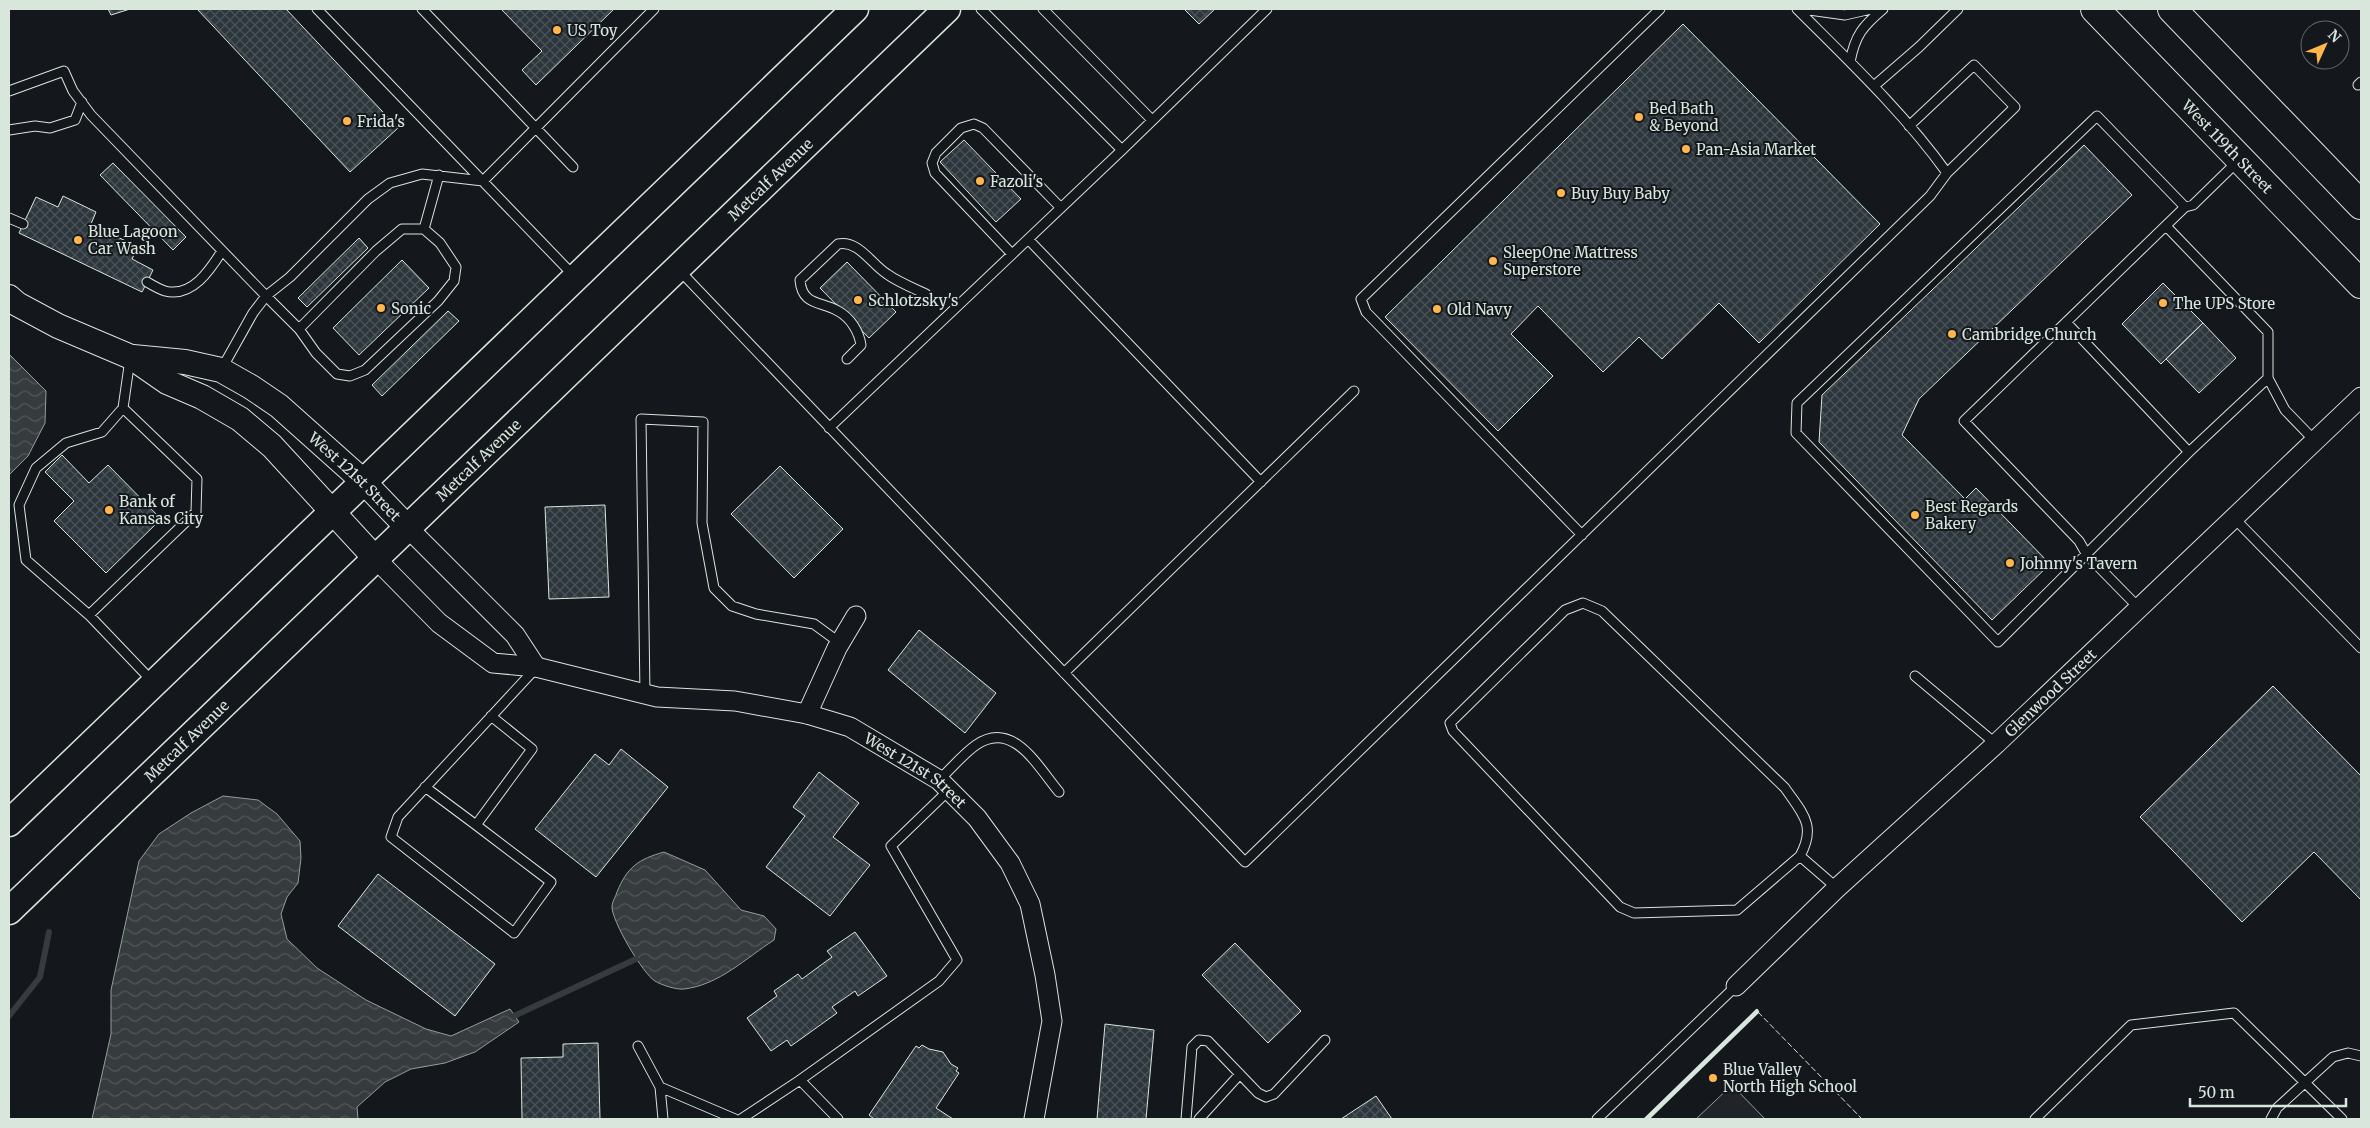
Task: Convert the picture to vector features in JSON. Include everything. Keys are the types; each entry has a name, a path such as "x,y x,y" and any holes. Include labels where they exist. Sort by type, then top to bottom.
{"main road":[{"path":"9,823 855,9"},
{"name":"Metcalf Avenue","path":"9,910 947,9"},
{"name":"West 119th Street","path":"2095,9 2361,284"},
{"path":"2172,9 2361,205"}],"street":[{"name":"West 121st Street","path":"9,297 17,304 58,326 131,357 167,382 202,397 240,419 272,446 375,558 439,623 493,663 536,667 657,697 735,702 806,714 850,727 944,785 977,818 1010,863 1030,904 1046,975 1052,1021 1034,1119"},
{"name":"West 121st Street","path":"131,357 185,362 221,370 279,406 364,481 407,527 515,635 536,667"},
{"name":"Glenwood Street","path":"1736,986 1837,888 1996,744 2361,397"},
{"path":"806,714 840,643 856,616"}],"lane":[{"path":"317,9 576,277"},
{"path":"422,9 574,167"},
{"path":"482,181 654,9"},
{"path":"982,9 1122,150"},
{"path":"1043,9 1152,120"},
{"path":"829,428 1122,150 1267,9"},
{"path":"1582,535 1366,312 1361,299 1660,9"},
{"path":"1796,9 1874,86 1947,173"},
{"path":"1802,9 1845,15 1871,9"},
{"path":"1850,62 1853,46 1863,26 1883,9"},
{"path":"1874,86 1919,48 1958,9"},
{"path":"676,268 1245,862 1930,196 1947,173 2015,107 1974,65 1909,126"},
{"path":"9,91 64,71 73,91 91,115 299,329 316,353 337,374 350,376 365,370 438,301 454,281 456,267 440,244 424,229 402,229 376,251 299,329"},
{"path":"9,130 35,126 50,128 63,125 75,120 82,102"},
{"path":"2185,207 2097,116 1797,404 1796,433 1998,642 2189,452 2268,378"},
{"path":"1012,254 935,174 932,164 936,153 961,128 974,124 983,128 1061,208"},
{"path":"2139,608 2087,555 2079,541 1964,421 2185,207 2193,205 2240,159"},
{"path":"221,370 253,313 266,296 290,277 368,199 390,183 422,174 482,181"},
{"path":"424,229 439,175"},
{"path":"9,218 23,224"},
{"path":"2166,226 2268,332 2268,378 2285,410 2316,441"},
{"path":"1028,239 1261,482"},
{"path":"847,360 861,345 859,333 838,310 813,302 801,290 800,280 838,244 846,242 856,246 887,274 926,294"},
{"path":"147,282 165,291 174,292 186,288 198,283 210,270 222,251"},
{"path":"2066,322 2189,452"},
{"path":"131,357 123,408 102,432 66,443 36,468 19,506 26,560 89,615 154,683"},
{"path":"1064,673 1354,391"},
{"path":"89,615 196,512 197,479 123,408"},
{"path":"645,694 641,419 703,422 702,523 714,588 732,606 756,614 814,624 840,643"},
{"path":"2234,518 2361,648"},
{"path":"1582,603 1602,611 1785,788 1808,821 1806,844 1800,856 1737,910 1634,913 1620,907 1453,731 1450,722 1565,610 1582,603"},
{"path":"425,787 552,882 514,933 391,838 398,817 425,787 490,716 536,667"},
{"path":"1915,676 1996,744"},
{"path":"476,825 532,749 490,716"},
{"path":"741,1119 800,1080 939,981 957,960 891,846 944,785 975,745 991,736 1003,736 1015,742 1027,753 1059,792"},
{"path":"1800,856 1837,888"},
{"path":"1597,1119 1736,986"},
{"path":"2035,1119 2131,1025 2234,1013 2342,1119"},
{"path":"1186,1119 1192,1047 1199,1040 1208,1041 1258,1093 1266,1097 1274,1094 1325,1040"},
{"path":"638,1046 660,1087 663,1119"},
{"path":"2271,1119 2277,1108 2333,1058 2348,1052 2361,1056"},
{"path":"1199,1119 1240,1074"},
{"path":"800,1080 838,1119"},
{"path":"660,1087 736,1119"}],"shaded area":[{"path":"1732,1085 1765,1119 1696,1119"}],"water":[{"path":"9,354 46,391 45,423 28,456 9,475"},
{"path":"223,796 258,800 277,814 300,841 301,858 298,883 287,897 281,914 287,939 317,968 366,1000 426,1029 451,1036 510,1009 519,1022 475,1052 445,1063 411,1069 385,1082 357,1107 358,1119 92,1119 111,1034 111,990 139,861 159,834 191,813"},
{"path":"664,852 705,870 741,910 764,916 776,929 774,940 732,970 709,982 677,989 655,981 643,968 622,934 612,906 621,883 630,870 641,861"}],"building":[{"path":"108,9 130,9 111,15"},
{"path":"197,9 286,9 398,128 350,172"},
{"name":"US Toy","path":"501,9 614,9 536,85 522,70 542,51"},
{"path":"1184,9 1215,9 1199,24"},
{"path":"1683,24 1880,224 1759,343 1719,303 1662,359 1639,337 1603,372 1538,306 1511,334 1553,376 1498,431 1385,317"},
{"name":"Fazoli's","path":"964,140 1021,199 996,222 940,162"},
{"path":"2084,145 2132,195 1919,399 1902,435 1965,499 1976,488 2050,564 1992,620 1819,442 1822,395"},
{"path":"113,163 186,237 173,250 100,175"},
{"name":"Blue Lagoon Car Wash","path":"63,196 96,212 91,224 138,247 132,259 153,270 142,292 19,233 36,197 58,207"},
{"path":"359,238 368,248 307,307 298,298"},
{"name":"Sonic","path":"402,260 429,288 359,355 333,328"},
{"name":"Schlotzsky's","path":"847,262 896,312 869,338 820,288"},
{"name":"The UPS Store","path":"2163,283 2203,323 2161,364 2122,324"},
{"path":"448,311 459,321 382,396 372,385"},
{"path":"2203,323 2236,358 2199,393 2166,359"},
{"name":"Bank of Kansas City","path":"62,455 89,483 108,465 161,519 106,573 54,521 74,501 45,472"},
{"path":"780,466 843,529 794,578 731,514"},
{"path":"605,505 609,597 549,599 545,507"},
{"path":"919,630 996,693 965,733 888,670"},
{"path":"2273,686 2361,776 2361,900 2314,852 2242,922 2140,817"},
{"path":"621,749 668,787 596,877 535,829 595,754 609,765"},
{"path":"819,772 859,803 833,837 870,865 830,916 766,867 805,816 793,807"},
{"path":"378,874 495,964 455,1016 338,926"},
{"path":"855,932 887,976 858,996 855,991 832,1007 837,1013 791,1046 787,1040 771,1051 747,1018 777,996 774,991 798,974 802,979 832,957 827,951"},
{"path":"1235,943 1301,1011 1268,1043 1202,975"},
{"path":"1105,1024 1154,1030 1146,1119 1097,1119"},
{"path":"598,1043 600,1119 522,1119 521,1058 563,1057 563,1044"},
{"path":"922,1045 929,1049 943,1052 951,1064 958,1068 956,1071 959,1073 936,1108 953,1119 874,1119 869,1115 916,1046 919,1048"},
{"path":"1376,1096 1392,1119 1341,1119"}],"waterway":[{"path":"9,1016 40,977 49,932"},
{"path":"514,1016 636,959"}],"fence":[{"path":"1758,1012 1862,1119"}],"wall":[{"path":"1645,1119 1757,1010 1758,1012 1648,1119"}],"place":[{"name":"US Toy","path":"557,30"},
{"name":"Bed Bath & Beyond","path":"1639,117"},
{"name":"Frida's","path":"347,121"},
{"name":"Pan-Asia Market","path":"1686,149"},
{"name":"Fazoli's","path":"980,181"},
{"name":"Buy Buy Baby","path":"1561,193"},
{"name":"Blue Lagoon Car Wash","path":"78,240"},
{"name":"SleepOne Mattress Superstore","path":"1493,261"},
{"name":"Schlotzsky's","path":"858,300"},
{"name":"The UPS Store","path":"2163,303"},
{"name":"Sonic","path":"381,308"},
{"name":"Old Navy","path":"1437,309"},
{"name":"Cambridge Church","path":"1952,334"},
{"name":"Bank of Kansas City","path":"109,510"},
{"name":"Best Regards Bakery","path":"1915,515"},
{"name":"Johnny's Tavern","path":"2010,563"},
{"name":"Blue Valley North High School","path":"1713,1078"}]}
